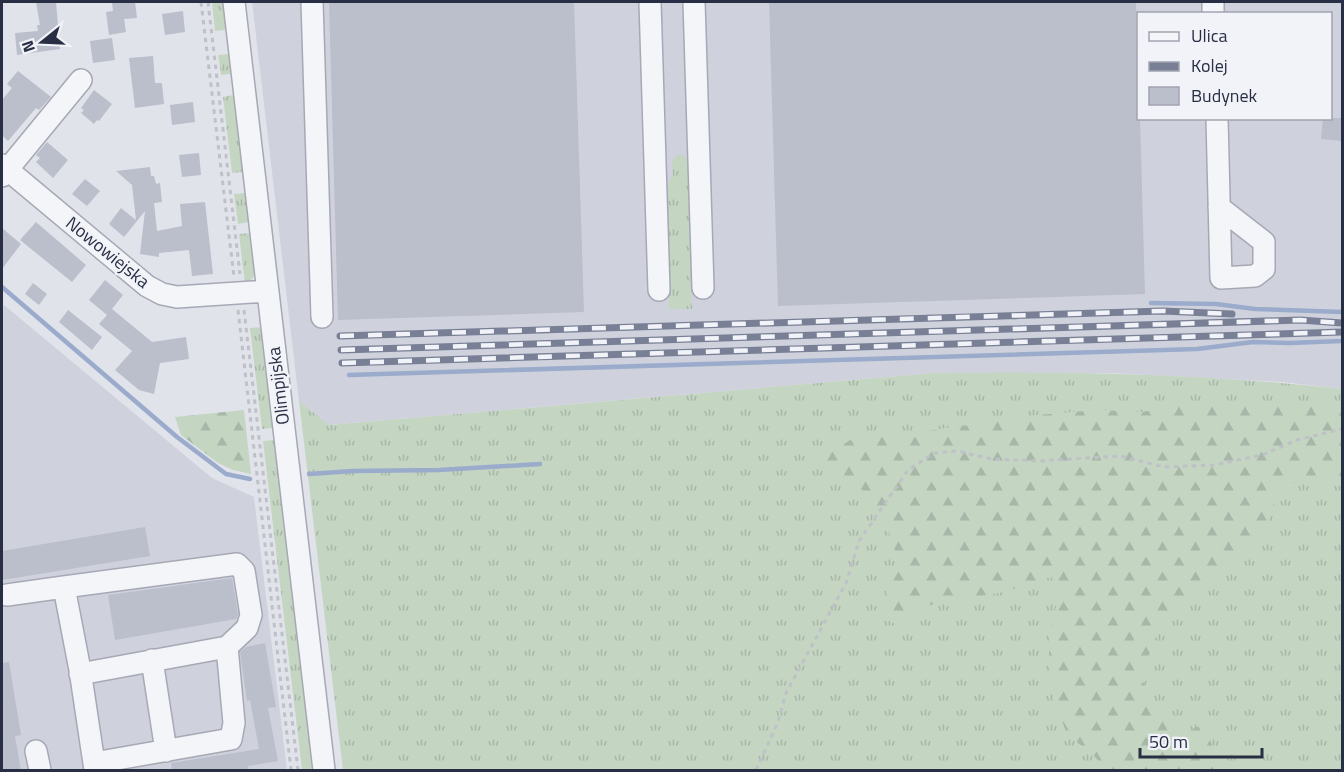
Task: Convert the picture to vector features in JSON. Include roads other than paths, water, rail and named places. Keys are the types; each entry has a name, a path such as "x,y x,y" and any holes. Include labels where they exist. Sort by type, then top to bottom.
{"street":[{"name":"Olimpijska","path":"234,2 324,771"},
{"path":"312,2 322,317"},
{"path":"650,2 659,290"},
{"path":"694,2 703,288"},
{"path":"3,170 81,80"},
{"path":"1216,120 1219,207"},
{"name":"Nowowiejska","path":"3,170 147,286 162,294 177,297 268,291"},
{"path":"7,595 237,564 244,571 251,615 247,628 227,646 80,674"},
{"path":"64,587 94,767 231,739 234,723 227,646"},
{"path":"152,660 165,751"}],"waterway":[{"path":"2,287 177,437 226,474 250,479"},
{"path":"1151,303 1216,304 1255,309 1342,312"},
{"path":"349,375 1197,349 1253,342 1342,341"},
{"path":"309,474 540,464"}],"railway":[{"path":"340,336 1163,311 1232,314"},
{"path":"341,350 1300,320 1342,323"},
{"path":"342,363 1342,332"}]}
